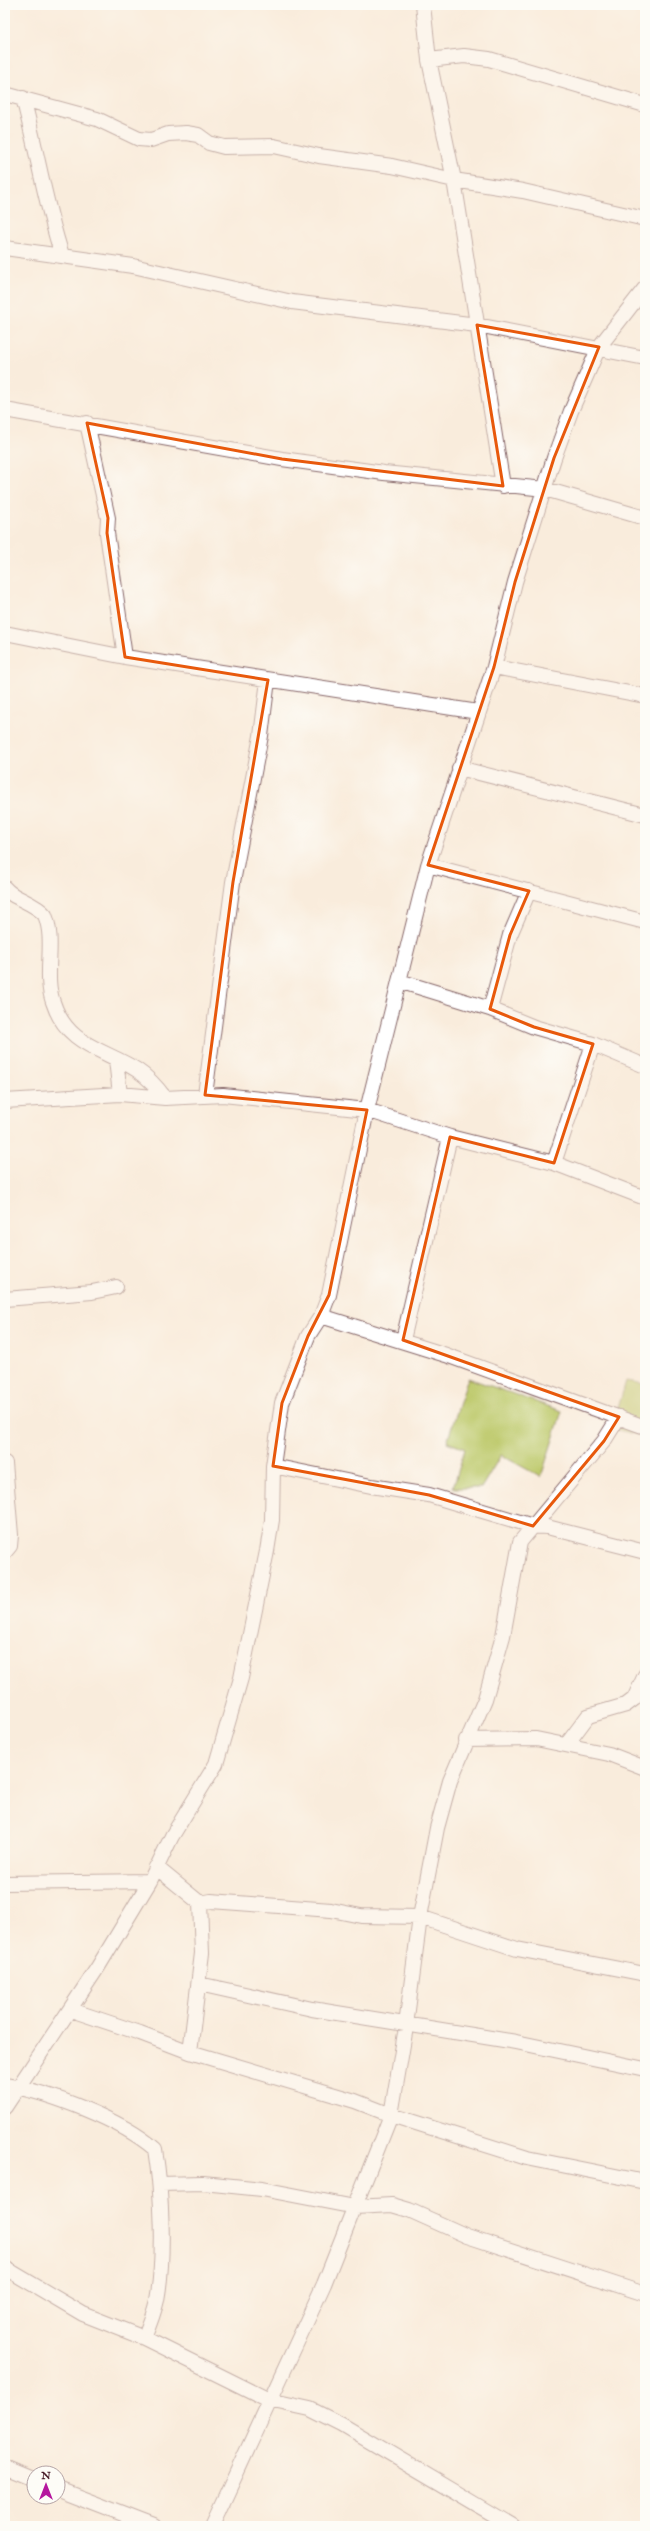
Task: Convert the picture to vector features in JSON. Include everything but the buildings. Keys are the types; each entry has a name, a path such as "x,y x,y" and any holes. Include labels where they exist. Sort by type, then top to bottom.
{"street":[{"path":"423,5 428,60 454,180 503,486"},
{"path":"428,60 464,56 488,59 645,105"},
{"path":"5,94 97,118 139,139 151,140 168,134 186,133 198,135 209,143 224,147 274,146 319,156 392,166 454,180 545,195 645,219"},
{"path":"23,98 40,165 45,199 62,255"},
{"path":"5,248 133,266 292,302 477,325 599,347 645,358"},
{"path":"5,2107 11,2086 71,2010 150,1881 172,1836 213,1772 240,1678 268,1551 272,1520 273,1466 282,1403 308,1336 321,1316 329,1295 339,1253 367,1110 428,865 459,768 494,667 515,582 571,411 599,347 645,288"},
{"path":"5,410 87,423 282,459 384,473 545,489 645,518"},
{"path":"87,423 108,518 107,533 125,657"},
{"path":"5,633 125,657 478,712"},
{"path":"494,667 645,696"},
{"path":"205,1095 233,882 261,736 268,680"},
{"path":"459,768 645,815"},
{"path":"428,865 645,922"},
{"path":"5,888 28,901 45,915 49,937 50,987 52,1002 61,1019 76,1037 116,1060 139,1071 153,1082 165,1098"},
{"path":"490,1009 510,935 529,891"},
{"path":"400,981 490,1009 534,1027 593,1044 645,1066"},
{"path":"554,1163 593,1044"},
{"path":"116,1060 120,1094"},
{"path":"5,1101 120,1094 165,1098 205,1095 367,1110 450,1137 554,1163 645,1198"},
{"path":"403,1340 450,1137"},
{"path":"5,1299 92,1292 116,1287"},
{"path":"321,1316 403,1340 645,1427"},
{"path":"212,2526 269,2400 314,2306 355,2207 390,2115 405,2026 420,1917 437,1828 450,1781 485,1698 503,1636 520,1542 604,1441 619,1417"},
{"path":"5,1463 11,1535 10,1546 5,1552"},
{"path":"273,1466 371,1486 429,1495 533,1526 547,1527 645,1552"},
{"path":"567,1744 588,1716 626,1705 634,1698 645,1675"},
{"path":"466,1740 536,1739 567,1744 609,1754 645,1768"},
{"path":"156,1867 200,1903 202,1953 190,2052"},
{"path":"5,1883 150,1881"},
{"path":"200,1903 210,1901 332,1910 361,1916 420,1917 517,1949 645,1974"},
{"path":"199,1984 312,2010 405,2026 516,2042 645,2068"},
{"path":"71,2010 140,2033 190,2052 355,2101 390,2115 527,2158 645,2182"},
{"path":"11,2086 109,2120 142,2138 155,2149 160,2184 160,2243 157,2299 144,2338"},
{"path":"160,2184 203,2183 262,2189 355,2207 392,2205 409,2210 467,2236 645,2294"},
{"path":"5,2268 83,2314 144,2338 269,2400 310,2409 342,2425 513,2526"},
{"path":"5,2467 26,2476"},
{"path":"66,2492 154,2526"}],"highlighted area":[{"path":"477,325 599,347 554,458 515,582 494,667 428,865 529,891 510,935 490,1009 534,1027 593,1044 554,1163 450,1137 403,1340 619,1417 604,1441 533,1526 429,1495 273,1466 282,1403 308,1336 329,1295 367,1110 205,1095 233,882 268,680 125,657 107,533 108,518 87,423 282,459 503,486"}],"green space":[{"path":"468,1378 562,1411 541,1477 501,1455 481,1488 453,1488 465,1449 447,1442"},
{"path":"626,1381 645,1384 645,1436 612,1429"}]}
